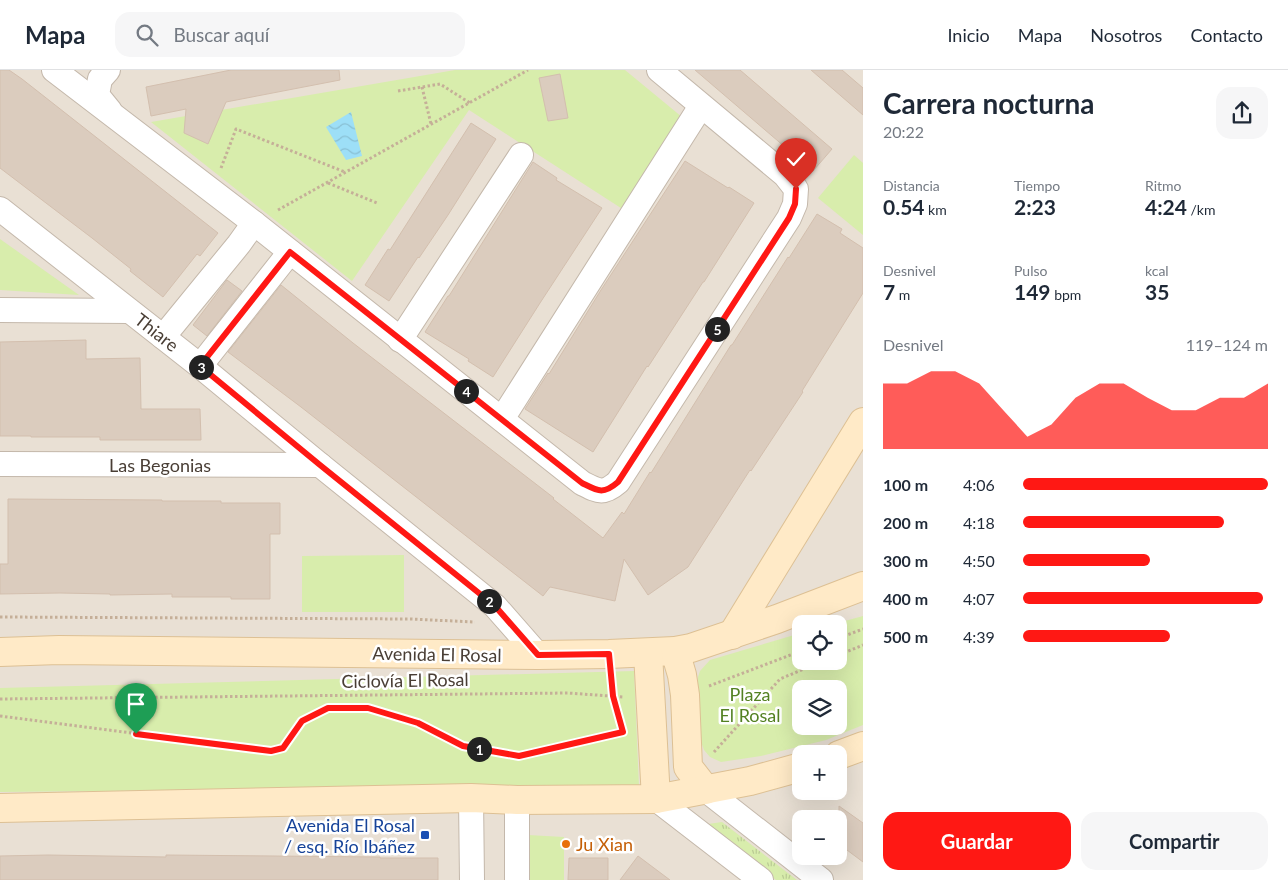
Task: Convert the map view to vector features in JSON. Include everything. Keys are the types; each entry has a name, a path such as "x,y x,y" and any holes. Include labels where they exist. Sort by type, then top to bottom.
{"street":[{"path":"54,70 254,223 582,483 597,491 609,490 618,482 789,218 795,204 796,189 785,175 659,70"},
{"path":"108,70 100,79 98,95 112,114"},
{"path":"502,419 701,106"},
{"path":"400,340 521,155"},
{"name":"Thiare","path":"0,209 200,366 495,606 538,655"},
{"path":"163,337 254,223"},
{"path":"200,366 290,252"},
{"path":"0,310 129,311"},
{"path":"732,635 863,422"},
{"name":"Las Begonias","path":"0,464 320,465"},
{"name":"Avenida El Rosal","path":"0,652 69,650 538,655 675,651 691,648 777,620 863,586"},
{"path":"675,651 682,675 685,695 688,767 706,790 822,880"},
{"path":"648,653 656,799 761,880"},
{"path":"847,752 863,746"},
{"path":"0,808 471,798 518,800 656,799 750,781 792,769"},
{"path":"471,798 472,880"},
{"path":"517,880 518,800"}],"path":[{"path":"254,223 528,70"},
{"path":"398,91 440,84 470,103"},
{"path":"422,87 431,124"},
{"path":"221,168 236,129 345,173"},
{"path":"327,182 377,203"},
{"path":"0,617 410,619 511,623"},
{"path":"847,635 863,629"},
{"path":"847,652 863,645"},
{"path":"609,654 613,696 626,741"},
{"path":"685,695 792,654"},
{"path":"688,767 705,761 780,679 802,670"},
{"name":"Ciclovía El Rosal","path":"0,698 568,693 635,698 651,697"},
{"path":"0,716 271,751 283,748 302,721 328,708 368,708 418,723 463,746 519,756 623,732"}],"shaded area":[{"path":"0,70 863,70 863,880 0,880"}],"green space":[{"path":"455,70 625,70 682,117 624,210 469,110 352,281 151,122"},
{"path":"854,155 863,163 863,235 818,198"},
{"path":"0,239 79,295 0,290"},
{"path":"404,555 404,612 302,612 302,556"},
{"name":"Plaza El Rosal","path":"863,616 863,725 847,731 847,680 792,680 792,735 838,735 806,745 792,745 792,748 761,756 721,762 710,757 704,750 699,736 698,677 700,671 710,660 792,636 792,670 847,670 847,620"},
{"path":"634,671 639,786 0,792 0,688"},
{"path":"722,822 797,880 776,880 709,829 708,824"},
{"path":"528,835 564,837 564,880 527,880"}],"water":[{"path":"351,112 362,156 346,160 326,127"}],"building":[{"path":"0,70 9,70 22,79 218,233 200,256 197,254 163,297 92,238 0,168"},
{"path":"231,70 339,70 340,80 226,102 208,144 184,133 186,109 151,116 146,87"},
{"path":"695,70 740,70 832,149 813,171"},
{"path":"811,70 842,70 863,88 863,115"},
{"path":"560,74 568,118 548,121 539,78"},
{"path":"471,123 496,139 448,215 389,301 365,285 388,249 390,250"},
{"path":"685,161 754,203 593,452 525,409"},
{"path":"533,162 557,178 556,180 602,208 493,377 468,361 469,359 425,332"},
{"path":"817,214 842,229 840,233 863,248 863,293 803,392 688,567 648,595 624,559 615,601 550,587 543,596 228,352 281,285 603,538 622,512 624,514"},
{"path":"227,280 242,291 207,336 193,325"},
{"path":"86,340 86,359 140,358 141,409 200,409 201,440 100,440 100,437 0,436 0,342"},
{"path":"8,499 280,503 280,534 270,534 270,599 172,597 172,594 0,594 0,564 8,564"},
{"path":"847,812 863,823 863,862 847,850"},
{"path":"0,856 438,858 438,880 0,880"},
{"path":"638,856 670,880 620,880"},
{"path":"569,858 608,858 608,880 568,880"}],"place":[{"name":"Avenida El Rosal / esq. Río Ibáñez","path":"425,835"},
{"name":"Ju Xian","path":"566,844"}],"route":[{"path":"136,734 271,751 283,748 302,721 328,708 368,708 418,723 463,746 519,756 623,732 613,696 609,654 538,655 495,606 200,366 290,252 582,483 597,491 609,490 618,482 789,218 795,204 796,189"}]}
